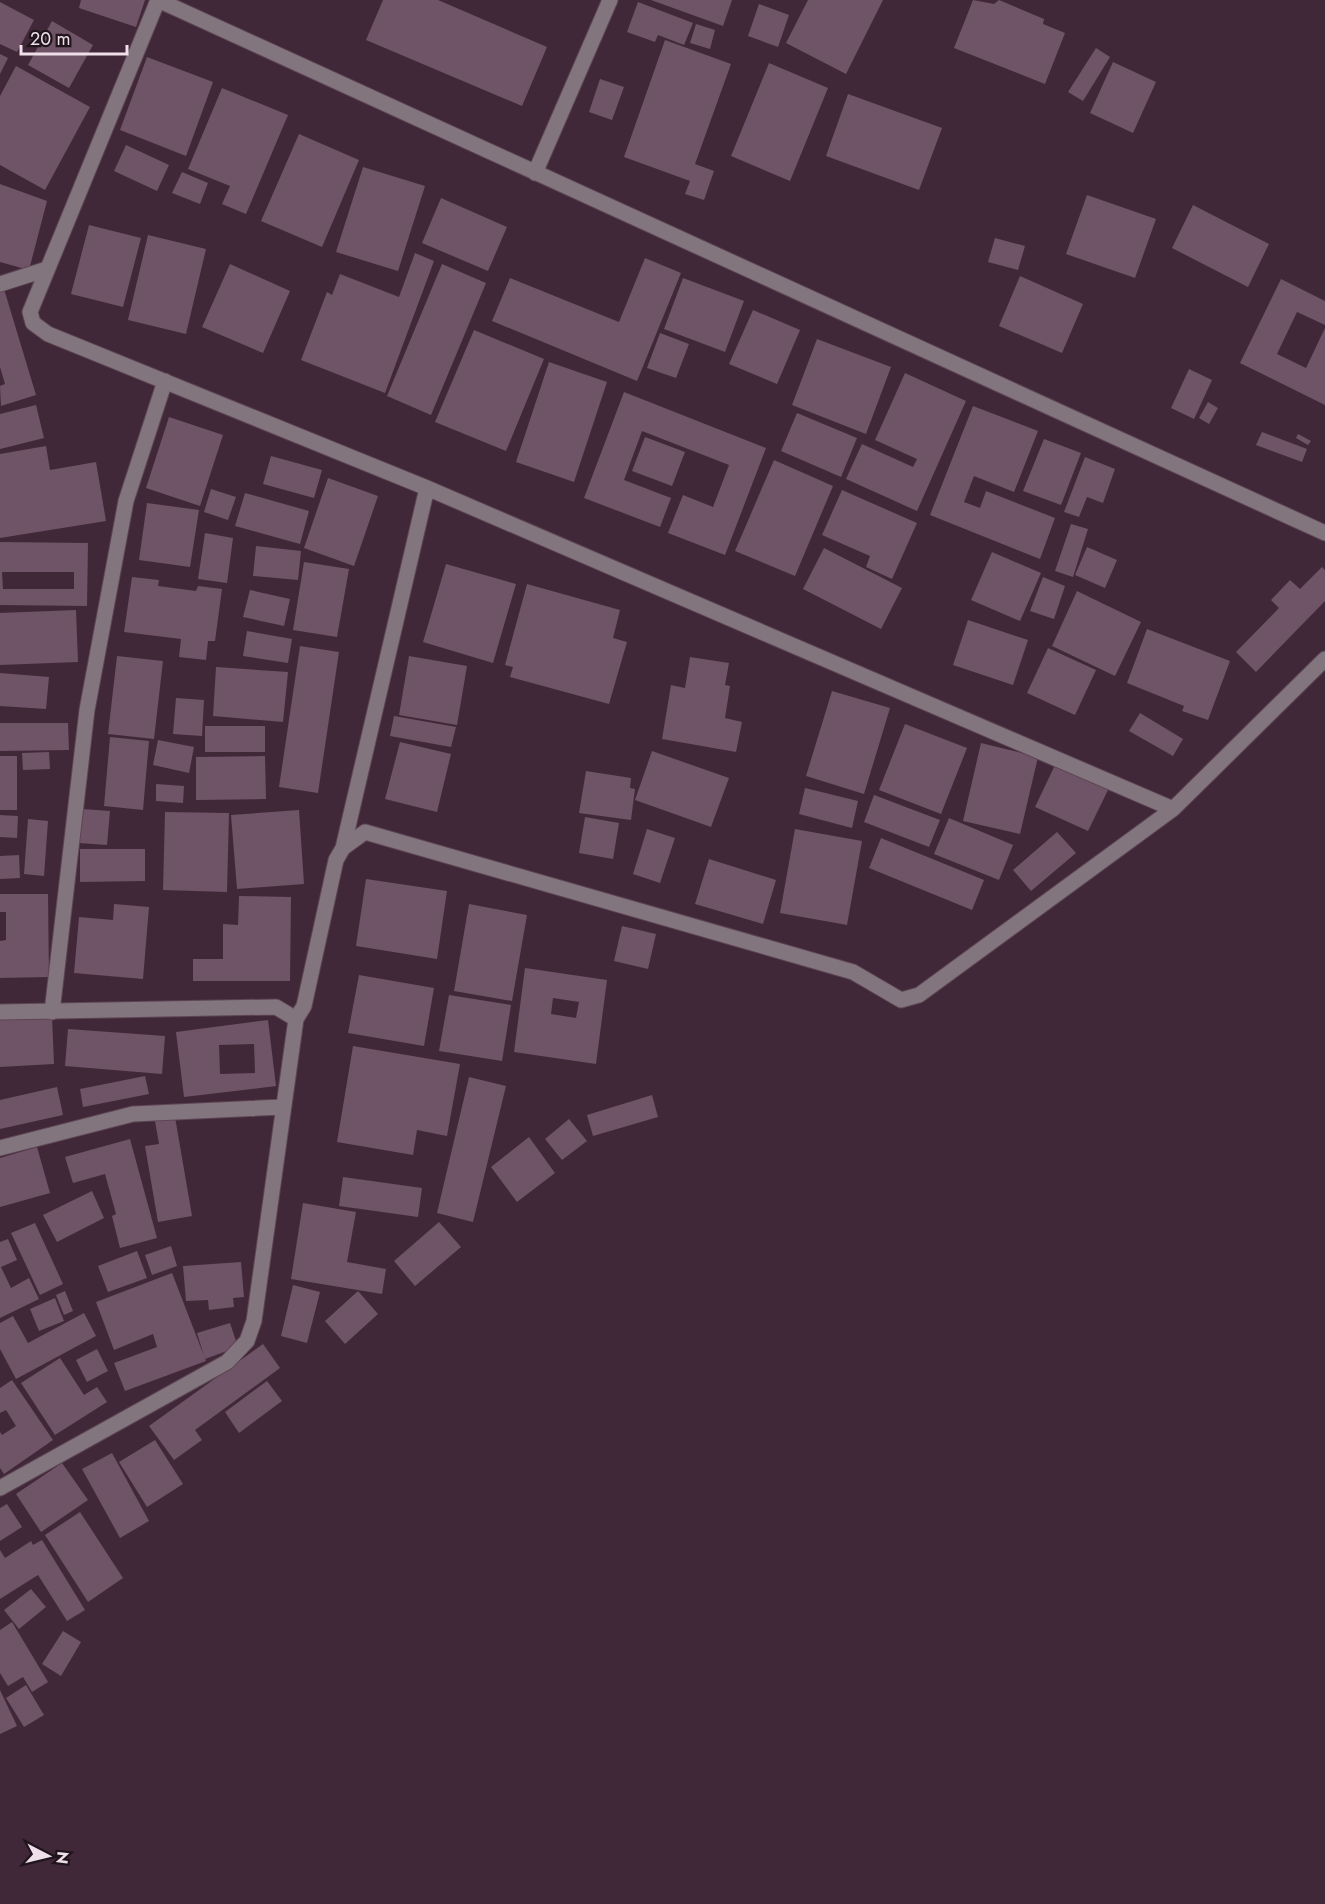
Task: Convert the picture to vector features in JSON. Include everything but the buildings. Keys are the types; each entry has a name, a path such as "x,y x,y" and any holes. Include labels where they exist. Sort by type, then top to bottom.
{"street":[{"path":"1173,809 427,488 48,333 33,323 30,312 158,0 1325,533"},
{"path":"534,173 610,0"},
{"path":"0,284 47,269"},
{"path":"52,1012 87,710 126,501 165,381"},
{"path":"0,1488 227,1362 247,1341 254,1321 296,1019 304,1006 336,860 343,848 427,488"},
{"path":"343,848 365,832 853,972 901,1000 919,995 1173,809 1325,658"},
{"path":"0,1012 276,1007 296,1019"},
{"path":"0,1148 133,1114 283,1107"}]}
